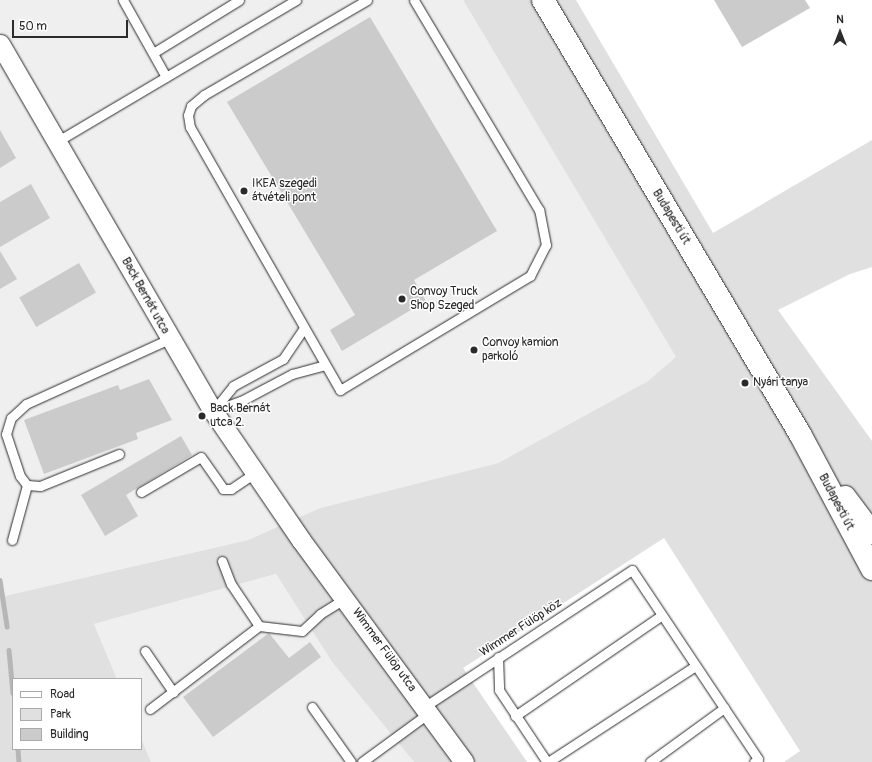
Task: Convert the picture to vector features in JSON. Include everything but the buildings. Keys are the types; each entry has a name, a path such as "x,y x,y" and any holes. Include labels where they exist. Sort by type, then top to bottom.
{"main road":[{"name":"Budapesti út","path":"543,0 800,434 872,569"},
{"name":"Budapesti út","path":"800,434 872,533"}],"street":[{"name":"Back Bernát utca","path":"0,44 169,339 213,411 301,540"},
{"name":"Wimmer Fülöp utca","path":"301,540 346,598 464,762"}],"lane":[{"path":"123,0 166,76"},
{"path":"153,53 239,0"},
{"path":"56,142 296,0"},
{"path":"366,0 204,95 192,106 188,115 190,127 303,328 340,390 530,276 546,244 539,210 421,7 414,0"},
{"path":"213,411 233,386 283,359 303,328"},
{"path":"119,454 40,486 27,485 20,476 6,434 11,418 26,404 169,339"},
{"path":"283,359 292,374"},
{"path":"213,411 241,401 292,374 325,366"},
{"path":"141,492 201,457 223,489 231,489 255,473"},
{"path":"12,540 27,485"},
{"path":"222,562 231,584 259,626"},
{"name":"Wimmer Fülöp köz","path":"362,762 427,710 498,657 632,570 662,615"},
{"path":"150,710 259,626 302,631 320,614 346,598"},
{"path":"515,716 662,615 758,759 754,762"},
{"path":"145,651 173,692"},
{"path":"498,657 499,690 547,762 696,666"},
{"path":"312,707 352,762"},
{"path":"650,762 724,708"}],"shaded area":[{"path":"0,0 463,0 677,357 648,381 498,463 320,508 248,540 0,597"},
{"path":"276,574 332,662 414,762 151,762 142,740 142,678 117,678 94,624"}],"green space":[{"path":"463,0 576,0 713,233 872,140 872,267 850,274 778,310 872,441 872,762 784,762 800,751 664,538 463,668 527,762 414,762 332,662 276,574 94,624 117,678 12,678 12,750 142,750 142,740 151,762 0,762 0,597 248,540 320,508 498,463 648,381 676,357"}],"waterway":[{"path":"0,580 7,626"},
{"path":"9,650 12,682"},
{"path":"18,750 19,762"}],"place":[{"name":"IKEA szegedi átvételi pont","path":"244,191"},
{"name":"Convoy Truck Shop Szeged","path":"402,299"},
{"name":"Convoy kamion parkoló","path":"474,350"},
{"name":"Nyári tanya","path":"745,383"},
{"name":"Back Bernát utca 2.","path":"202,416"}]}
